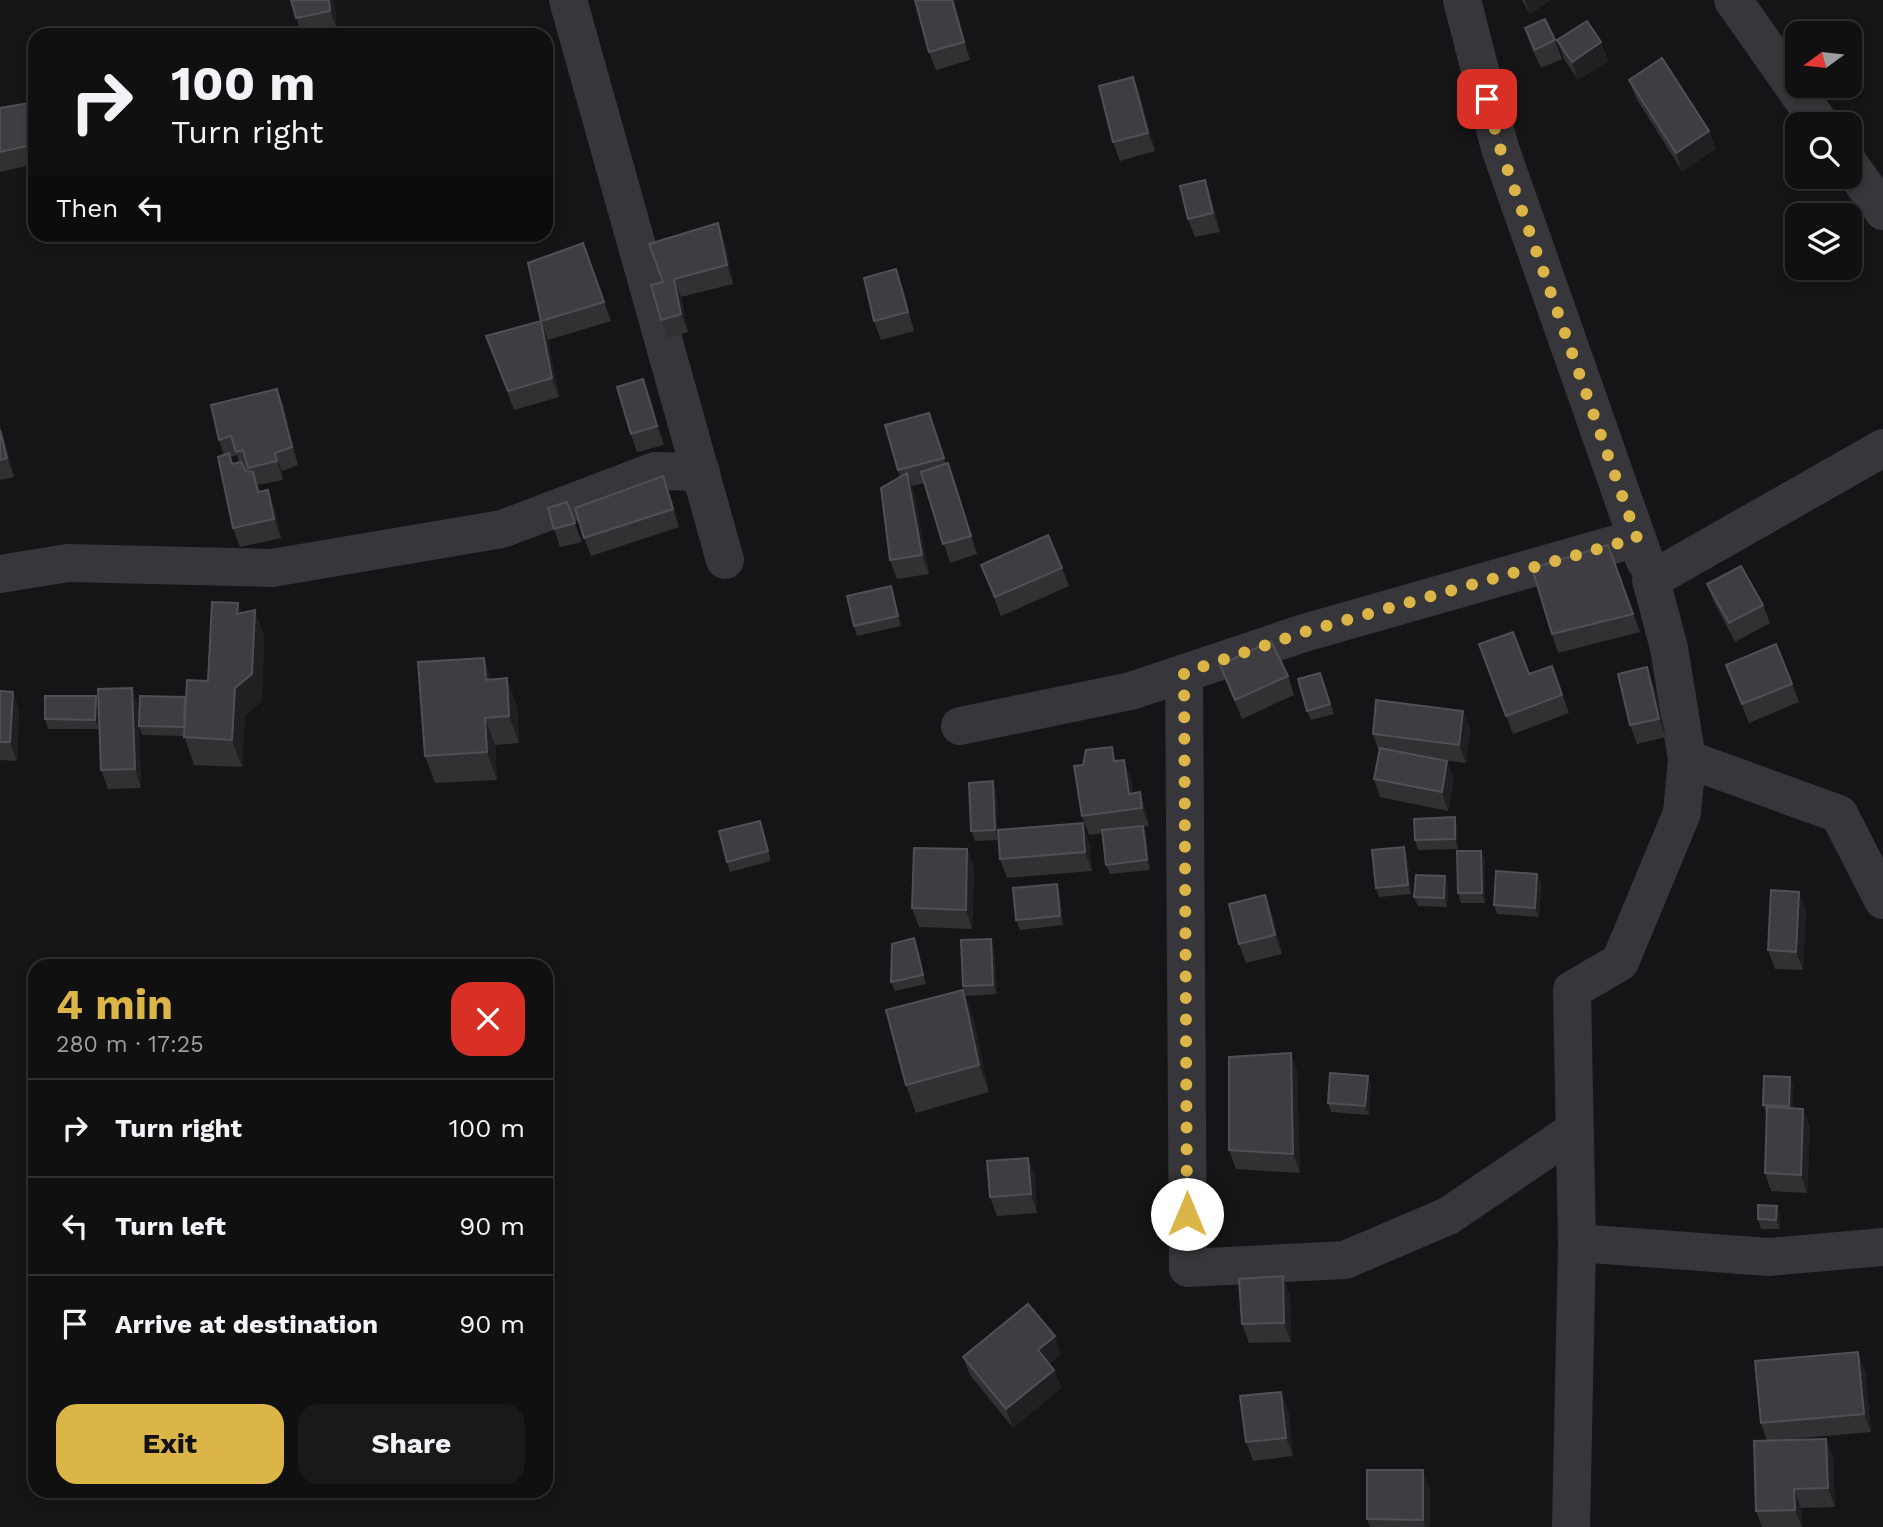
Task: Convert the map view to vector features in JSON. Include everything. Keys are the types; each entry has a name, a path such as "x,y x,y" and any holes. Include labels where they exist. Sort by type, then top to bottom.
{"street":[{"path":"568,0 725,560"},
{"path":"1462,0 1500,148 1651,580 1669,648 1687,759 1682,813 1620,962 1572,990 1577,1243 1571,1527"},
{"path":"1733,0 1812,112"},
{"path":"1862,182 1883,212"},
{"path":"1651,580 1883,448"},
{"path":"0,574 68,564 272,568 502,529 655,471 701,472"},
{"path":"960,726 1131,691 1304,632 1637,538"},
{"path":"1184,673 1188,1268 1345,1260 1448,1216 1575,1130"},
{"path":"1687,759 1839,814 1883,900"},
{"path":"1577,1243 1769,1257 1883,1247"}],"building":[{"path":"291,0 329,0 330,11 296,18"},
{"path":"915,0 952,0 964,42 929,52"},
{"path":"1545,19 1555,40 1535,50 1525,28"},
{"path":"1587,21 1601,42 1572,62 1557,40"},
{"path":"1662,58 1709,131 1676,153 1629,80"},
{"path":"1133,77 1148,133 1113,142 1099,86"},
{"path":"28,103 28,146 0,152 0,108"},
{"path":"1205,180 1213,213 1188,219 1180,186"},
{"path":"718,223 727,265 674,279 681,314 661,320 651,285 663,282 649,244"},
{"path":"583,243 604,302 541,321 528,263"},
{"path":"896,269 908,312 874,321 864,278"},
{"path":"541,321 552,378 508,391 486,336"},
{"path":"643,379 657,426 631,434 617,387"},
{"path":"277,389 292,447 275,453 277,461 248,468 243,450 236,452 231,436 219,440 211,405"},
{"path":"929,413 944,458 898,470 885,425"},
{"path":"0,430 7,458 0,460"},
{"path":"229,453 232,464 241,462 246,471 253,472 258,492 268,490 274,519 233,528 218,457"},
{"path":"948,463 971,536 943,544 921,472"},
{"path":"907,473 922,555 890,560 881,488"},
{"path":"663,476 673,509 584,538 575,508"},
{"path":"567,502 575,523 554,529 548,508"},
{"path":"1048,535 1062,568 995,597 981,565"},
{"path":"1608,545 1633,614 1552,634 1532,568"},
{"path":"1741,566 1763,605 1729,623 1707,584"},
{"path":"891,586 898,616 854,626 847,596"},
{"path":"212,602 238,603 237,614 255,610 252,674 235,688 232,740 184,737 187,680 208,681"},
{"path":"1513,632 1529,674 1552,666 1562,695 1506,716 1479,644"},
{"path":"1271,641 1288,676 1235,700 1220,665"},
{"path":"1776,644 1792,684 1742,704 1726,665"},
{"path":"484,658 486,680 507,678 509,716 485,718 487,752 425,756 418,662"},
{"path":"1647,667 1659,719 1630,725 1618,674"},
{"path":"1320,673 1330,704 1307,711 1298,679"},
{"path":"132,688 135,769 101,770 98,689"},
{"path":"0,691 13,692 10,742 0,742"},
{"path":"45,696 96,696 95,720 45,719"},
{"path":"140,696 185,697 184,727 139,726"},
{"path":"1376,700 1463,711 1459,745 1373,734"},
{"path":"1112,747 1114,761 1124,760 1129,794 1140,792 1142,808 1082,816 1074,766 1083,765 1086,750"},
{"path":"1380,748 1447,761 1442,792 1374,779"},
{"path":"993,781 995,830 971,831 969,783"},
{"path":"1455,817 1455,839 1415,840 1414,819"},
{"path":"760,821 768,851 727,862 719,831"},
{"path":"1083,823 1085,852 1000,859 998,830"},
{"path":"1143,826 1147,860 1106,865 1102,830"},
{"path":"1404,847 1408,885 1376,888 1372,850"},
{"path":"914,848 967,849 966,910 912,908"},
{"path":"1457,851 1481,851 1482,893 1458,893"},
{"path":"1496,871 1537,874 1535,908 1494,905"},
{"path":"1416,875 1445,876 1444,898 1414,897"},
{"path":"1057,884 1060,916 1016,920 1013,888"},
{"path":"1771,890 1799,892 1796,952 1768,950"},
{"path":"1265,895 1275,935 1239,944 1229,904"},
{"path":"914,938 923,975 891,982 892,944"},
{"path":"991,939 993,985 963,986 961,940"},
{"path":"963,990 979,1065 906,1085 886,1010"},
{"path":"1291,1053 1293,1154 1229,1150 1229,1057"},
{"path":"1330,1073 1368,1076 1365,1106 1328,1103"},
{"path":"1764,1076 1790,1077 1789,1106 1763,1105"},
{"path":"1767,1107 1803,1109 1801,1175 1765,1173"},
{"path":"1028,1158 1031,1194 990,1197 987,1161"},
{"path":"1758,1205 1777,1206 1776,1220 1758,1219"},
{"path":"1283,1276 1284,1323 1242,1324 1239,1279"},
{"path":"1028,1304 1055,1336 1038,1350 1054,1370 1006,1409 963,1357"},
{"path":"1858,1352 1864,1414 1761,1423 1755,1361"},
{"path":"1281,1392 1286,1438 1246,1442 1240,1396"},
{"path":"1826,1439 1828,1488 1794,1489 1795,1510 1756,1511 1754,1441"},
{"path":"1367,1470 1423,1470 1423,1520 1367,1519"}],"route":[{"path":"1187,1214 1184,673 1304,632 1637,538 1500,148 1487,99"}]}
